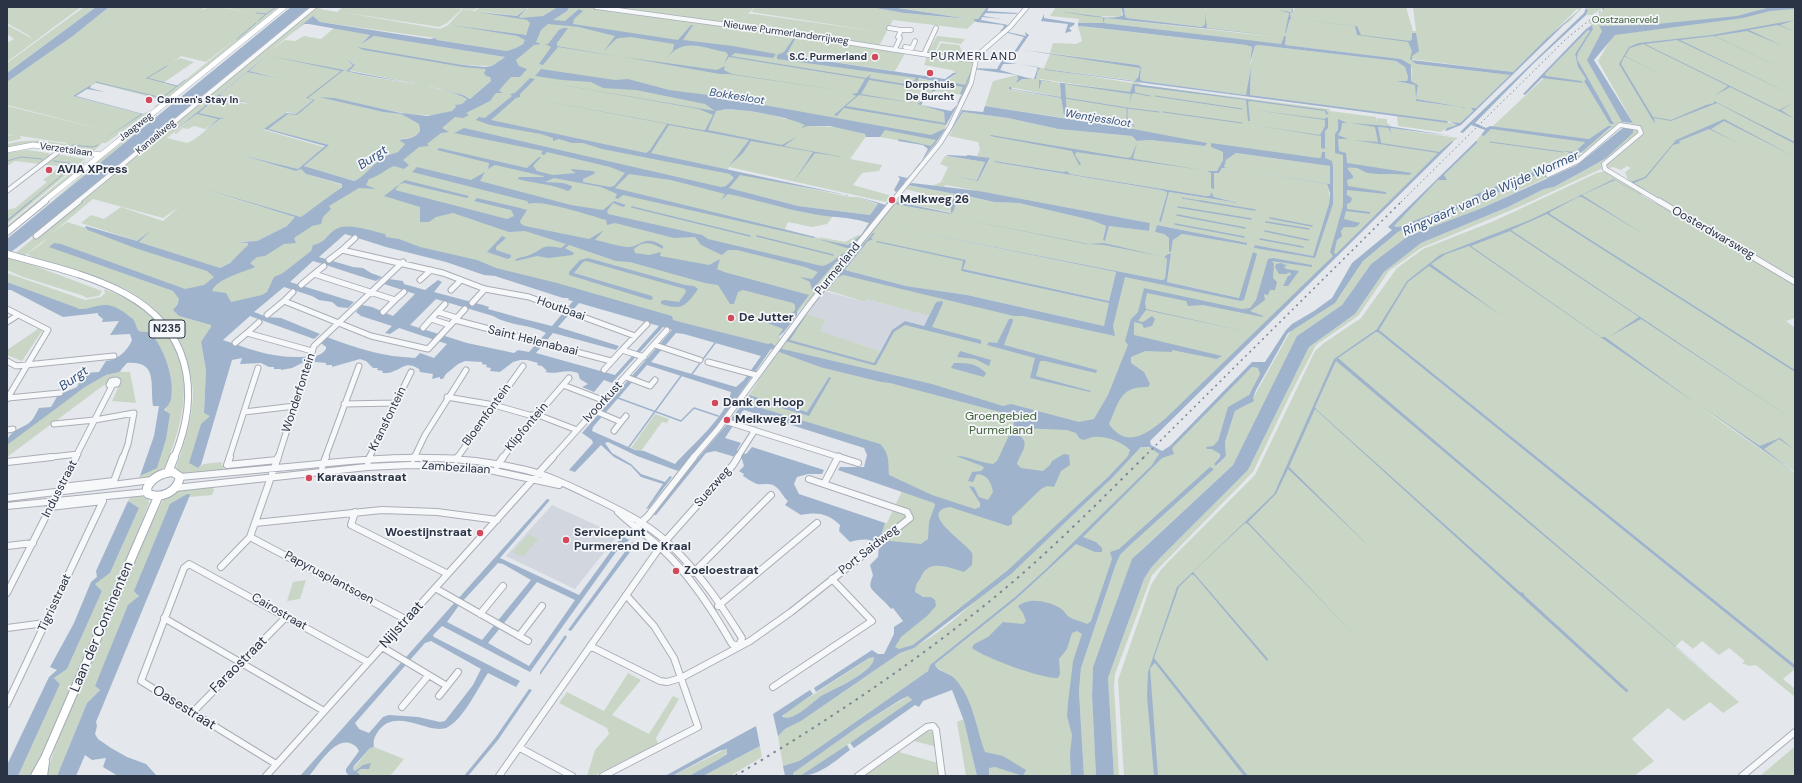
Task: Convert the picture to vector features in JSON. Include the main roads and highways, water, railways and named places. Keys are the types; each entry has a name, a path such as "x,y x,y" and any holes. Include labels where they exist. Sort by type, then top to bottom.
{"main road":[{"name":"Jaagweg","path":"7,232 284,7"},
{"name":"Verzetslaan","path":"7,151 27,149 59,151 99,157"},
{"name":"N235","path":"7,254 109,287 131,297 153,312 176,341 184,360 189,385 188,412 180,443 168,472"},
{"path":"168,472 176,473 180,477 176,488 167,494 158,497 151,496 147,492 148,485 159,475 168,472"},
{"name":"Laan der Continenten","path":"35,776 45,758 158,497"},
{"name":"Laan der Continenten","path":"43,776 45,758"}],"water":[{"path":"96,7 109,7 73,36 7,82 7,73"},
{"path":"291,7 310,7 7,255 8,238"},
{"name":"Ringvaart van de Wijde Wormer","path":"528,7 519,17 521,18 543,16 558,7 569,7 567,11 553,20 565,21 579,9 583,11 574,19 573,24 678,40 691,25 693,25 683,40 733,46 776,54 773,58 735,53 731,56 866,78 871,74 869,78 911,85 916,78 777,59 777,55 784,52 795,36 797,36 786,55 945,79 953,73 957,73 945,81 965,85 972,68 997,69 1006,53 1014,52 1024,37 1000,31 1004,27 1003,25 976,22 973,19 978,19 987,7 989,7 987,11 1017,13 986,13 983,16 1002,19 982,17 981,20 1008,25 1003,31 1026,36 1025,32 1029,35 1018,51 1008,55 1003,62 1017,64 1003,64 1000,70 1034,79 1022,79 1016,82 1018,79 1017,75 973,69 962,96 960,94 963,87 919,78 914,87 869,80 861,94 914,103 859,95 846,106 945,123 944,112 917,104 925,99 921,105 951,111 958,104 946,125 844,108 837,116 834,115 856,96 852,94 857,93 865,79 729,57 724,64 728,55 726,52 690,45 677,49 671,53 665,61 673,50 674,44 631,37 616,39 604,51 615,36 579,27 548,24 541,30 536,42 541,44 534,45 516,60 519,66 527,69 520,77 511,77 499,91 503,93 496,93 490,101 466,113 469,115 463,118 455,117 442,128 449,132 441,133 427,144 429,146 419,147 403,160 409,165 404,169 394,166 369,179 366,185 376,189 359,188 329,206 331,209 323,217 321,224 312,226 294,238 296,243 284,244 265,256 257,257 250,263 255,267 224,279 212,291 226,293 231,302 262,295 267,292 274,277 283,273 311,251 313,245 324,240 336,229 347,226 385,234 386,237 399,239 420,247 477,260 496,268 557,283 672,316 673,320 684,323 768,344 771,343 778,348 932,384 1003,406 1011,404 1079,422 1094,419 1108,395 1128,345 1125,341 1131,319 1138,312 1144,288 1242,309 1250,308 1256,300 1268,259 1273,258 1312,265 1312,267 1272,261 1274,264 1273,278 1277,282 1275,290 1270,290 1268,295 1264,294 1265,300 1250,311 1263,317 1203,305 1188,306 1186,301 1147,293 1145,302 1146,309 1248,332 1146,310 1138,321 1143,322 1152,316 1155,319 1152,326 1144,328 1142,324 1134,322 1134,335 1222,356 1217,359 1172,350 1172,352 1145,351 1131,357 1131,363 1144,372 1150,384 1148,387 1139,387 1126,392 1118,402 1109,424 1116,432 1123,436 1130,437 1145,433 1166,418 1333,256 1330,252 1343,206 1343,155 1335,153 1335,134 1338,130 1338,119 1347,123 1342,123 1341,130 1338,135 1348,139 1338,139 1339,151 1346,153 1347,163 1412,173 1409,175 1373,174 1357,168 1347,168 1353,176 1353,178 1347,180 1348,186 1386,192 1386,194 1347,190 1347,195 1352,198 1351,202 1347,204 1347,209 1370,212 1370,214 1346,211 1344,219 1360,223 1355,227 1344,227 1341,231 1342,236 1337,240 1334,253 1336,254 1438,153 1353,140 1378,142 1375,127 1351,123 1388,126 1452,136 1390,128 1392,134 1388,128 1378,127 1381,143 1439,152 1452,141 1453,142 1150,441 1151,445 1162,451 1170,446 1252,362 1265,362 1286,330 1292,324 1332,298 1352,263 1392,230 1388,227 1476,141 1478,142 1444,175 1447,180 1438,180 1394,226 1398,227 1470,199 1474,195 1562,161 1572,154 1564,151 1575,152 1585,142 1491,129 1484,136 1481,135 1485,130 1471,125 1463,133 1460,132 1584,13 1586,8 1588,10 1586,15 1534,63 1475,123 1486,128 1490,126 1589,139 1608,126 1612,126 1583,151 1572,158 1504,190 1476,201 1475,203 1428,219 1398,232 1363,261 1335,303 1288,333 1256,390 1253,398 1254,401 1235,411 1225,442 1226,456 1216,466 1214,464 1220,457 1220,454 1212,449 1207,449 1206,447 1213,446 1218,441 1228,407 1249,395 1260,374 1258,368 1252,367 1172,448 1174,454 1162,458 1083,537 1096,542 1102,548 1102,552 1095,552 1076,544 1016,599 935,664 938,669 954,678 966,694 985,752 1003,756 1026,770 1023,776 995,767 989,768 989,776 977,776 964,721 952,690 923,701 919,707 915,705 854,748 850,743 912,700 908,696 900,700 862,724 793,773 793,776 785,776 783,766 799,761 928,671 930,665 1015,597 1045,570 1152,465 1159,454 1149,447 1141,447 1112,478 1011,574 914,648 900,653 801,721 785,729 778,736 773,714 810,690 813,694 782,716 786,718 796,715 821,696 861,674 873,662 874,657 869,658 816,692 814,688 872,650 878,654 884,654 894,634 894,627 903,621 893,608 891,609 872,590 870,586 873,575 870,565 878,557 879,546 873,541 869,540 850,542 839,531 840,525 831,518 822,514 801,515 785,505 788,501 776,487 769,484 757,484 743,476 744,474 739,471 744,466 742,459 715,451 706,453 656,515 654,515 686,472 727,424 749,395 807,412 829,377 831,378 809,416 750,399 748,404 880,444 887,455 889,475 932,495 975,509 980,507 980,503 969,486 974,487 979,497 988,500 993,492 991,485 986,477 977,474 973,482 968,481 972,472 981,471 984,468 956,456 993,464 997,461 1014,425 1013,419 1009,413 820,367 771,349 718,425 678,471 637,456 608,442 605,443 612,453 631,464 641,474 665,482 670,476 672,477 649,508 646,509 663,484 641,477 631,466 614,457 601,445 575,472 569,470 593,443 592,440 582,433 672,330 663,327 612,383 604,380 594,392 582,387 588,384 580,379 578,373 569,371 554,373 545,372 547,371 542,366 537,365 538,363 527,360 513,362 500,372 490,371 491,368 486,367 487,365 482,364 482,362 465,361 458,364 446,374 443,379 440,379 440,377 432,379 433,374 420,372 419,369 407,365 391,372 382,373 383,371 377,370 378,368 373,368 366,361 360,359 332,367 332,365 326,365 326,363 306,361 292,368 281,370 274,369 274,367 269,367 261,363 240,364 242,358 232,360 201,465 198,468 189,463 201,424 210,416 204,413 206,370 201,342 211,325 179,316 173,310 179,299 173,291 49,247 54,243 61,244 185,289 204,285 214,277 207,271 135,248 88,230 85,227 86,226 137,241 150,231 139,242 220,268 230,263 248,245 248,243 237,242 257,241 287,226 295,217 204,189 301,217 342,187 342,184 306,174 301,169 296,171 241,155 298,169 325,146 264,129 286,113 296,114 313,100 306,98 341,71 270,56 344,70 308,98 315,100 297,115 288,114 268,129 329,145 304,166 354,181 362,177 379,161 379,158 398,152 405,144 399,140 416,136 420,131 419,124 401,114 383,112 319,97 334,98 401,113 427,116 452,111 456,107 455,105 462,104 467,99 430,87 437,88 463,95 470,99 491,81 490,77 486,76 484,73 486,69 463,67 364,50 357,47 462,65 485,67 492,66 505,57 374,36 361,44 370,35 309,24 304,24 292,33 314,15 313,16 320,22 430,39 435,38 437,40 507,51 523,44 525,40 517,36 450,25 526,35 530,23 527,20 478,12 517,16","holes":["345,234 386,247 446,262 484,275 495,276 563,298 569,298 568,300 573,301 552,326 488,309 489,307 483,305 434,292 442,282 438,280 425,290 404,284 403,281 389,279 384,284 415,294 393,316 372,307 362,305 356,312 361,316 392,326 385,333 390,334 399,328 447,344 434,358 420,353 415,358 385,355 358,348 327,337 321,343 326,347 324,352 315,356 301,357 270,354 252,350 223,340 250,316 314,339 320,334 281,318 267,317 254,312 284,287 312,296 319,300 332,302 338,307 348,308 354,302 290,282 313,261 376,281 382,277 363,268 353,267 319,257","436,299 493,316 506,322 533,328 546,333 529,352 518,350 514,353 467,343 410,325","579,303 659,326 615,375 536,353 553,333 616,350 619,346 558,327","676,333 761,356 744,380 736,387 651,362","647,365 731,392 723,411 708,430 675,464 644,451 635,450 592,431 593,427","744,410 864,448 867,455 864,467 840,467 838,470 934,503 935,505 929,522 928,539 921,544 890,541 882,533 885,523 799,494 794,484 797,477 808,474 822,474 824,470 752,447 746,454 738,452 737,450 741,443 725,438","1021,428 1067,430 1076,433 1079,438 1083,440 1093,437 1108,438 1123,444 1130,450 1128,456 1108,477 1008,570 913,645 899,649 895,647 901,637 927,616 936,606 935,600 931,597 923,597 915,592 917,584 926,570 930,567 941,566 964,572 972,565 972,553 941,521 939,515 941,510 950,507 1008,526 1012,524 1012,517 1041,489 1047,486 1054,487 1061,471 1070,465 1069,455 1064,454 1052,461 1043,471 1021,468 1017,464 1025,445 1024,441 1018,434 1018,430"]},
{"path":"870,7 891,7 969,19 904,13"},
{"path":"1121,7 1124,7 1125,16 1127,18 1202,27 1205,24 1205,15 1207,28 1278,36 1105,18 1103,23 1103,17 1111,18 1123,15"},
{"path":"1293,7 1293,12 1290,13 1291,19 1357,26 1361,35 1410,41 1412,39 1412,33 1416,33 1419,51 1412,56 1412,60 1513,72 1547,38 1579,10 1461,125 1445,131 1447,128 1457,125 1450,122 1460,123 1473,111 1471,108 1476,108 1510,75 1416,64 1410,59 1412,51 1408,42 1357,35 1355,26 1290,19 1285,33 1289,13 1278,10 1291,12"},
{"path":"1795,7 1795,9 1770,11 1743,18 1615,35 1594,60 1633,123 1622,122 1587,60 1602,31 1599,26 1647,25 1737,16 1767,8"},
{"path":"1058,11 1103,17 1082,15"},
{"path":"1044,14 1044,18 1075,23 1069,28 1072,31 1065,33 1068,24 1041,21"},
{"path":"1795,20 1780,25 1795,32 1778,25 1749,30 1783,46 1747,31 1715,36 1788,71 1714,36 1680,40 1795,96 1677,40 1645,44 1779,110 1795,102 1781,110 1795,119 1730,87 1714,96 1728,86 1643,44 1630,48 1625,56 1667,77 1626,57 1624,57 1621,64 1653,117 1671,120 1714,103 1714,101 1795,142 1795,144 1717,103 1671,121 1654,118 1655,124 1619,64 1629,47 1639,43 1712,35"},
{"path":"1078,23 1104,23 1281,44 1284,36 1286,36 1285,45 1401,59 1411,65 1411,81 1418,85 1416,99 1468,108 1416,101 1415,85 1396,81 1407,81 1408,77 1405,67 1396,61 1258,45 1255,46 1250,63 1252,47 1246,45 1078,26"},
{"path":"1592,25 1593,29 1578,53 1577,59 1614,124 1610,124 1584,81 1586,79 1578,67 1575,54 1590,31 1588,30 1545,74 1546,76 1581,81 1583,83 1542,78 1525,95 1523,94 1586,29"},
{"path":"568,28 557,43 557,46 621,57 558,47 543,65 539,64 551,47 545,44 548,44 559,30"},
{"path":"1024,50 1138,65 1141,67 1140,79 1142,81 1246,95 1251,67 1250,95 1447,121 1448,123 1046,70 1044,69 1135,81 1138,77 1140,68"},
{"path":"361,52 350,62 355,65 349,71 407,82 346,71 353,65 349,62"},
{"path":"268,54 249,71 280,79 247,72 219,95 248,103 217,97 199,113 225,119 220,119 203,132 218,119 197,114 172,133"},
{"path":"624,57 717,70 725,66 724,70 732,74 850,92 720,74"},
{"path":"1038,67 1041,68 1038,70 1036,79 1034,79"},
{"path":"541,69 615,80 628,79 669,90 708,95 931,135 946,128 921,161 928,149 923,145 898,141 899,139 931,146 936,140 885,130 880,137 866,137 865,134 830,126 808,126 801,128 805,125 774,115 734,110 716,111 708,130 782,145 798,136 784,146 843,157 815,153 794,181 813,152 751,141 743,153 729,166 749,140 669,125 651,153 851,196 740,175 729,188 798,206 870,215 878,204 858,197 886,205 850,249 818,239 848,245 861,235 869,223 854,219 816,215 728,194 721,200 725,194 671,180 629,174 615,188 815,237 814,238 623,195 618,199 615,198 617,194 601,187 554,178 545,182 563,183 572,186 568,191 557,187 518,179 519,177 544,177 543,176 495,165 488,169 489,163 437,150 439,148 527,168 539,157 541,157 533,166 537,171 553,175 576,173 571,170 572,169 592,171 595,172 594,174 583,179 583,182 610,187 614,186 625,173 610,167 547,152 544,155 541,154 543,151 454,133 464,128 721,187 726,186 734,178 730,174 602,149 583,143 572,143 559,139 553,141 553,138 541,134 490,125 476,120 479,117 485,118 512,96 510,94 515,93 530,78 535,79 520,94 520,97 516,98 491,120 646,153 650,150 667,124 524,97 702,130 705,130 713,115 699,109 540,81 715,111 705,104 636,90 603,88 591,82 535,76"},
{"path":"1039,80 1042,80 1039,90"},
{"path":"1053,82 1130,92 1133,84 1135,84 1326,110 1329,115 1326,114 1325,111 1250,101 1248,102 1250,121 1248,121 1246,100 1135,86 1135,93 1132,94 1129,104 1131,94 1065,84 1067,115 1064,115 1061,98 1009,89 1009,87 1011,87 1012,89 1061,97 1060,83"},
{"path":"938,83 940,83 935,91 931,92"},
{"path":"91,85 90,88 105,92 87,89 76,96 143,114 102,141 141,114 73,96"},
{"path":"985,106 1133,129 1207,143 1205,146 1150,140 1137,141 1132,136 1058,129 1008,118 963,112 948,136 962,110 983,112"},
{"path":"1254,110 1325,119 1326,117 1328,118 1328,128 1325,131 1325,149 1321,148 1321,136 1254,125 1320,135 1325,126 1325,120"},
{"path":"1724,119 1795,157 1724,121 1711,129 1742,145 1709,129 1679,141 1680,143 1673,145 1646,178 1634,183 1795,279 1631,182 1645,177 1676,140"},
{"path":"1624,127 1633,127 1633,133 1606,158 1596,164 1554,187 1544,189 1508,207 1421,243 1384,272 1355,314 1309,347 1248,470 1161,557 1144,579 1108,678 1114,776 1096,776 1092,695 1093,667 1132,559 1233,465 1297,336 1342,305 1371,264 1408,236 1482,208 1577,165"},
{"path":"990,136 1128,158 1131,157 1137,143 1133,158 1135,159 1202,170 1076,152 1075,155 1081,164 1071,170 1079,165 1072,151"},
{"path":"1211,143 1318,158 1321,158 1322,152 1325,152 1325,158 1332,161 1333,166 1333,204 1315,258 1254,248 1255,245 1313,256 1329,204 1330,193 1327,184 1234,169 1330,184 1330,166 1236,153 1226,160 1224,167 1228,168 1222,168 1219,173 1214,173 1214,189 1211,188 1211,173 1207,171 1217,171 1223,160 1223,152 1211,147"},
{"path":"947,155 968,155 990,158 978,181 950,176 977,180 985,162"},
{"path":"994,162 1063,172 1067,171 1070,174 1206,196 1210,196 1211,192 1214,197 1239,203 1169,192 1161,222 1159,221 1167,192"},
{"path":"417,167 471,180 485,172 480,181 571,205 603,210 614,201 626,205 623,207 613,203 607,211 608,214 702,235 708,239 822,266 849,251 842,260 836,262 812,290 810,282 800,277 812,279 818,272 805,267 737,250 728,250 722,255 701,245 695,237 674,238 615,223 607,225 606,220 555,206 535,203 529,204 527,201 412,172"},
{"path":"912,173 904,183 906,183 896,192 894,190 900,179 898,176 907,178"},
{"path":"1614,179 1795,286 1615,180 1582,195 1645,235 1582,197 1578,197 1550,212 1550,214 1795,370 1795,372 1547,214 1511,230 1795,421 1641,319 1609,337 1639,317 1510,231 1471,246 1601,337 1605,337 1697,404 1469,246 1446,254 1431,264 1502,316 1429,266 1408,282 1379,330 1795,665 1795,669 1376,332 1338,358 1714,679 1336,361 1315,407 1317,410 1520,592 1524,593 1524,595 1629,691 1626,692 1315,409 1289,467 1374,551 1288,469 1276,494 1248,522 1356,637 1248,524 1245,523 1193,572 1268,659 1267,661 1194,575 1191,575 1179,587 1154,658 1248,776 1244,776 1155,663 1150,668 1158,776 1154,776 1147,696 1148,672 1177,587 1274,494 1334,359 1377,329 1407,281 1440,255 1530,220"},
{"path":"405,180 469,196 467,198 404,183 400,184 395,190 507,219 514,216 511,210 474,201 477,198 520,208 527,210 520,221 521,224 525,226 589,239 604,230 595,240 619,246 632,247 647,241 657,242 663,246 663,249 653,244 646,243 634,249 635,253 649,255 661,252 660,256 709,265 720,259 717,269 724,272 809,295 797,311 797,315 784,332 777,338 783,329 762,321 785,320 795,310 795,305 793,303 743,290 738,292 734,304 730,304 718,285 705,283 630,262 616,261 569,245 565,248 574,253 573,255 549,258 537,256 516,261 515,260 518,258 527,256 542,248 561,248 566,244 525,231 509,232 453,213 436,217 429,222 420,222 420,207 384,196"},
{"path":"912,183 979,191 1150,223 1149,231 1109,226 1105,241 1103,240 1106,226 1091,220 1019,203 994,202 962,195 957,198 954,210 951,214 895,204 898,202 951,213 951,205 955,194 908,185"},
{"path":"952,217 1089,244 1104,243 1160,256 1104,245 1086,244"},
{"path":"1157,225 1247,243 1247,245 1182,234 1173,240 1171,252 1169,251 1169,238 1164,234 1155,232"},
{"path":"888,226 1162,280 1165,279 1167,259 1164,257 1171,254 1167,282 1239,298 1253,252 1257,254 1244,300 1241,301 1125,277 1113,326 1115,336 1023,316 1014,316 843,275 837,278 827,291 825,290 873,233 875,233 871,238 873,240 868,241 845,270 906,286 967,295 1104,326 1109,303 961,271 963,261 876,242 966,260 963,269 1109,301 1116,272"},
{"path":"502,236 506,238 496,247 496,250 511,255 508,259 487,252"},
{"path":"588,258 685,285 694,286 698,289 690,300 683,306 674,307 661,304 661,301 679,302 686,292 685,289 586,261 583,262 574,273 652,296 653,299 650,300 569,275 569,272 580,260"},
{"path":"1281,263 1288,266 1284,266 1286,269 1299,271 1288,286 1283,286 1288,276 1291,275 1290,272 1286,274 1279,274 1275,267 1276,264"},
{"path":"7,282 80,309 102,305 113,306 133,319 139,331 150,332 160,346 164,355 170,373 172,391 171,399 164,410 170,414 166,439 157,468 140,476 154,436 159,406 153,406 152,382 148,370 144,366 137,363 127,363 119,372 106,375 85,387 7,445 9,436 31,421 39,408 51,407 58,395 77,387 84,373 99,372 106,361 115,359 122,354 132,340 130,334 110,335 119,321 102,322 103,319 98,315 98,313 63,317 11,290 7,290"},
{"path":"942,301 943,303 932,327 981,340 981,344 905,325 894,332 876,365 873,365 785,341 807,314 790,340 874,363 892,330 905,321 924,326 936,302"},
{"path":"1009,319 1013,319 1013,321 1004,345 1097,370 1096,373 1040,361 1036,376 1091,391 1030,378 1035,358 987,345 989,342 997,343"},
{"path":"960,351 991,360 989,366 975,359 957,357"},
{"path":"954,363 972,364 979,367 986,373 984,377 951,368"},
{"path":"1701,406 1760,446 1782,437 1780,438 1795,450 1779,439 1764,449 1795,473"},
{"path":"1210,467 1214,469 1120,555 1081,668 1079,691 1084,776 1071,776 1070,754 1072,735 1067,716 1068,703 1073,661 1082,634 1077,631 1072,633 1067,649 1059,659 1060,674 1058,678 1027,672 989,657 972,648 974,644 988,637 1003,622 1023,624 1026,621 1018,606 1023,603 1039,601 1050,603 1061,609 1073,619 1087,624 1091,621 1112,559 1110,552 1119,549"},
{"path":"187,494 190,495 96,722 97,726 95,734 98,739 127,757 146,764 157,776 118,776 103,767 106,758 92,760 85,755 76,776 57,776 87,703 100,690 95,686 128,605 139,596 134,591 170,504"},
{"path":"547,499 550,500 500,558 579,595 622,536 629,540 616,552 530,672 442,626 433,635 434,637 520,681 516,687 488,673 460,717 448,727 441,729 432,728 403,721 393,721 384,725 375,736 374,747 370,748 354,766 353,769 355,771 363,765 371,763 369,769 361,769 357,772 361,776 349,776 346,772 346,769 359,751 354,745 346,743 340,744 328,753 309,776 300,776","holes":["498,563 503,564 531,580 482,640 447,622 460,604","537,582 575,600 529,666 488,643","431,641 481,669 473,685 445,721 440,722 418,717 389,715 383,717 369,733 359,729 355,723 425,643"]},
{"path":"128,501 139,508 110,573 95,584 102,591 67,669 54,678 60,684 18,776 7,776 7,765 49,677 57,670 50,667 74,623 91,582 97,577 96,571"},
{"path":"632,542 636,544 571,631 568,630"},
{"path":"565,635 567,637 540,675 540,672"},
{"path":"529,689 532,690 498,740 468,776 464,776 495,738"},
{"path":"756,726 760,746 703,776 689,776 727,754 727,749 719,751 672,776 665,776"},
{"path":"847,745 850,750 833,763 820,771 800,776"}],"waterway":[{"path":"266,14 276,7"},
{"path":"256,13 266,14"},
{"path":"258,21 266,14"},
{"path":"237,39 256,23"},
{"path":"167,66 147,78 177,86"},
{"path":"96,82 162,98 185,80"},
{"path":"1135,93 1150,96"},
{"path":"958,103 961,96"},
{"path":"1155,96 1242,109"},
{"path":"1065,98 1127,108"},
{"path":"1127,108 1159,112"},
{"name":"Wentjessloot","path":"1127,108 1127,119 1134,126"},
{"path":"1163,112 1242,123"},
{"name":"Ringvaart van de Wijde Wormer","path":"1490,142 1563,152"},
{"path":"72,145 93,147 98,145"},
{"path":"7,161 21,157 42,159"},
{"path":"30,202 75,164 54,161"},
{"path":"888,202 895,194"},
{"path":"1182,198 1200,201"},
{"path":"7,221 31,201"},
{"path":"1200,201 1255,210"},
{"path":"1200,201 1206,202"},
{"path":"632,207 750,236"},
{"path":"1178,207 1251,219"},
{"path":"1177,215 1245,228"},
{"path":"1270,218 1312,226"},
{"path":"1266,222 1309,229"},
{"path":"1175,224 1244,237"},
{"path":"1265,231 1308,240"},
{"path":"757,236 833,255"},
{"path":"1260,239 1303,247"},
{"path":"692,374 715,343"},
{"path":"655,412 681,376"},
{"path":"618,398 655,412"},
{"path":"655,412 681,421 694,408 718,416"},
{"path":"629,447 655,412"}],"railway":[{"path":"1401,202 1566,39 1606,7"},
{"path":"1143,458 1402,201"},
{"path":"735,776 847,706 954,630 1038,560 1084,517 1143,458"}],"place":[{"name":"S.C. Purmerland","path":"875,57"},
{"name":"Dorpshuis De Burcht","path":"930,73"},
{"name":"Carmen's Stay In","path":"149,100"},
{"name":"AVIA XPress","path":"49,170"},
{"name":"Melkweg 26","path":"892,200"},
{"name":"De Jutter","path":"731,318"},
{"name":"Dank en Hoop","path":"715,403"},
{"name":"Melkweg 21","path":"727,420"},
{"name":"Karavaanstraat","path":"309,478"},
{"name":"Woestijnstraat","path":"480,533"},
{"name":"Servicepunt Purmerend De Kraal","path":"566,540"},
{"name":"Zoeloestraat","path":"676,571"}],"district":[{"name":"PURMERLAND","path":"974,57"}],"park label":[{"name":"Oostzanerveld","path":"1625,20"},
{"name":"Groengebied Purmerland","path":"1001,424"}],"water label":[{"name":"Bokkesloot","path":"737,97"},
{"name":"Burgt","path":"373,158"},
{"name":"Burgt","path":"74,379"}]}
